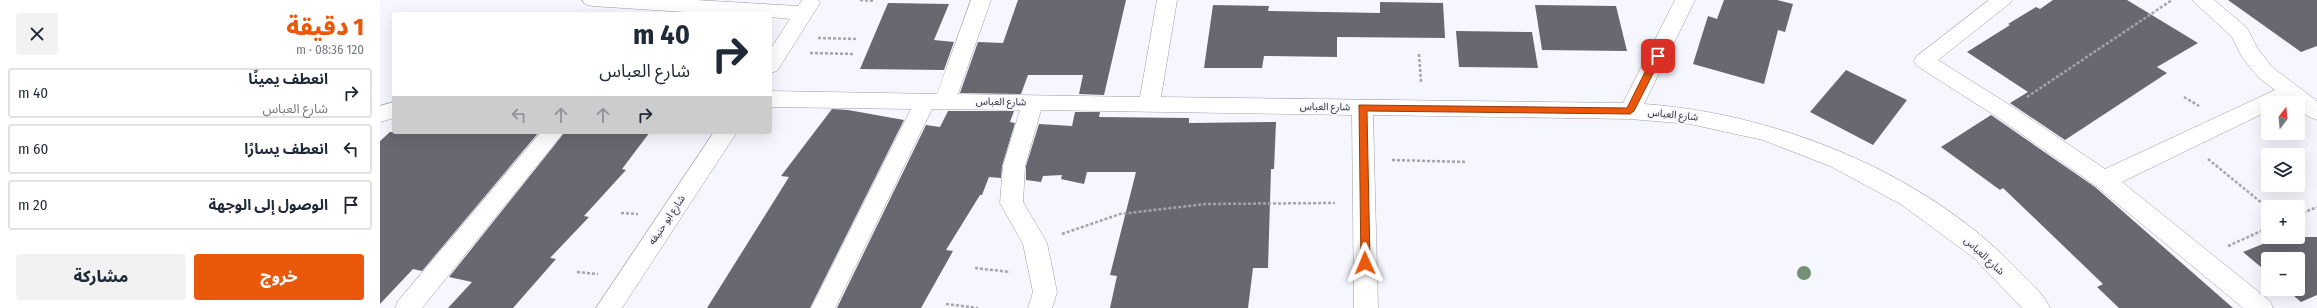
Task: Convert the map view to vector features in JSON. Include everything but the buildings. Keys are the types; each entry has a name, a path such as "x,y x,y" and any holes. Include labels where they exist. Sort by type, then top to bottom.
{"street":[{"path":"592,0 808,6"},
{"path":"823,308 935,101 981,0"},
{"path":"1150,104 1167,0"},
{"path":"1630,111 1685,0"},
{"path":"2002,0 1924,61 2005,112 2104,180 2261,308"},
{"path":"2202,0 2240,33 2253,57 2265,72 2317,112"},
{"path":"779,52 808,6"},
{"path":"2104,180 2290,92"},
{"name":"شارع العباس","path":"772,99 1630,111 1690,116 1751,128 1820,152 1896,189 1975,244 2038,308"},
{"path":"1033,102 1014,166 1011,204 1035,243 1045,292 1040,308"},
{"path":"1362,107 1366,308"},
{"path":"380,114 392,111"},
{"path":"407,308 551,134"},
{"name":"شارع ابو حنيفه","path":"608,308 725,134"}],"path":[{"path":"860,0 875,0"},
{"path":"2005,112 2172,0"},
{"path":"779,52 858,39"},
{"path":"779,52 854,54"},
{"path":"2186,141 2261,202"},
{"path":"1363,159 1467,162"},
{"path":"1035,243 1120,214 1206,204 1364,203"},
{"path":"2305,212 2317,207"},
{"path":"2200,258 2261,231"},
{"path":"975,268 1042,276"},
{"path":"946,304 978,308"}],"route":[{"path":"1365,263 1362,107 1630,111 1658,56"}]}
